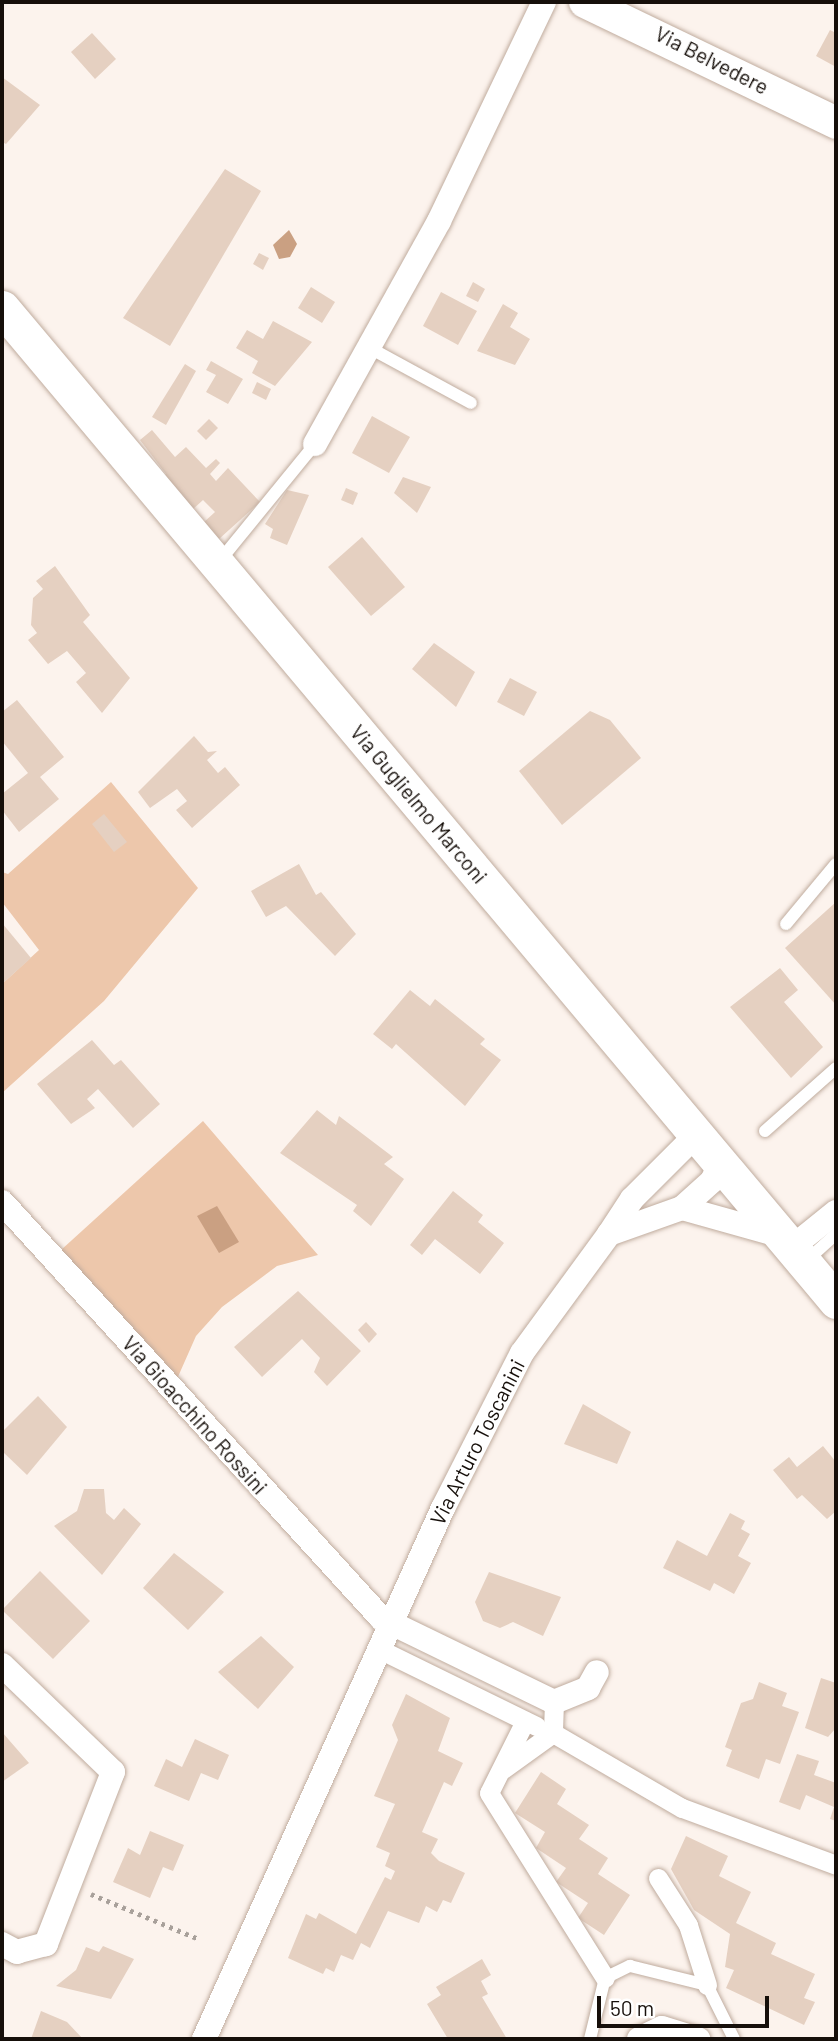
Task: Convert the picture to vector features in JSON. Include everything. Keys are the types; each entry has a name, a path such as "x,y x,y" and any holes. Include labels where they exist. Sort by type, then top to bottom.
{"main road":[{"name":"Via Guglielmo Marconi","path":"4,313 836,1301"}],"street":[{"path":"314,444 439,221 544,2"},
{"name":"Via Belvedere","path":"585,2 836,124"},
{"name":"Via Arturo Toscanini","path":"204,2039 491,1406 558,1297 609,1234 632,1199 696,1135"},
{"path":"609,1234 682,1208 712,1181 720,1164"},
{"name":"Via Gioacchino Rossini","path":"2,1202 391,1623"},
{"path":"682,1208 792,1249 836,1212"},
{"path":"391,1623 554,1702 588,1688 597,1672"},
{"path":"379,1649 553,1733 682,1808 836,1865"},
{"path":"2,1665 113,1772 46,1944 17,1952 2,1944"},
{"path":"553,1733 554,1702"},
{"path":"525,1721 489,1793 605,1978"},
{"path":"499,1772 553,1733"},
{"path":"657,1878 688,1925 707,1985"},
{"path":"639,2039 662,2028 698,2039"}],"lane":[{"path":"368,347 471,403"},
{"path":"218,564 314,444"},
{"path":"786,924 836,864"},
{"path":"765,1131 836,1068"},
{"path":"792,1249 836,1234"},
{"path":"590,2039 605,1978 630,1966 707,1985 734,2039"}],"path":[{"path":"70,1885 199,1939"}],"shaded area":[{"path":"289,230 297,244 290,257 279,259 273,245"},
{"path":"111,782 198,888 104,1001 2,1093 2,984 39,950 2,902 2,872 8,874"},
{"path":"203,1121 318,1255 277,1266 222,1307 196,1336 177,1379 61,1250"},
{"path":"217,1206 239,1242 219,1253 197,1216"}],"building":[{"path":"830,30 836,33 836,67 816,56"},
{"path":"92,33 116,59 95,79 71,52"},
{"path":"2,77 40,105 6,144 2,142"},
{"path":"225,169 261,191 170,346 123,318"},
{"path":"259,253 269,258 263,270 253,264"},
{"path":"473,282 485,289 478,302 466,296"},
{"path":"311,287 335,302 322,323 298,308"},
{"path":"441,292 477,311 458,345 423,326"},
{"path":"503,304 518,313 510,327 530,339 515,365 477,351"},
{"path":"273,321 312,342 275,386 252,373 258,361 236,348 247,330 263,339"},
{"path":"211,361 243,379 228,404 206,392 216,375 206,370"},
{"path":"185,364 196,371 166,425 152,417"},
{"path":"257,382 271,389 266,400 252,393"},
{"path":"372,416 410,437 389,473 352,453"},
{"path":"209,419 218,428 206,440 197,431"},
{"path":"152,430 175,457 186,447 206,468 216,459 220,463 210,474 216,481 228,468 260,502 219,539 203,523 215,512 203,500 191,511 162,478 166,474 140,440"},
{"path":"403,477 431,487 417,513 394,493"},
{"path":"346,488 358,493 353,505 341,500"},
{"path":"287,490 309,495 287,545 270,538 273,529 265,524"},
{"path":"362,537 405,587 371,616 328,567"},
{"path":"55,566 90,615 83,622 130,678 102,713 76,682 86,673 67,651 48,664 28,640 37,633 31,625 33,598 43,589 36,581"},
{"path":"434,643 475,672 456,707 412,669"},
{"path":"510,678 537,692 524,716 497,702"},
{"path":"17,700 64,757 40,777 59,799 19,832 2,810 2,794 28,773 2,741 2,712"},
{"path":"590,711 610,720 641,758 562,825 519,771"},
{"path":"194,736 208,752 217,751 207,760 218,773 225,767 240,785 192,828 176,810 187,801 177,789 150,808 138,792"},
{"path":"104,814 127,842 114,852 92,824"},
{"path":"299,864 316,895 321,892 356,934 335,956 286,906 266,917 251,891"},
{"path":"836,902 836,1005 785,948"},
{"path":"2,923 31,958 2,984"},
{"path":"780,968 798,990 784,1002 823,1047 791,1078 730,1007"},
{"path":"410,990 430,1006 435,999 485,1039 480,1044 501,1060 465,1106 396,1044 392,1049 373,1034"},
{"path":"92,1040 114,1065 121,1060 160,1104 133,1128 98,1089 87,1099 95,1108 71,1124 37,1084"},
{"path":"317,1110 336,1125 339,1116 393,1157 384,1164 404,1179 371,1226 353,1211 357,1205 280,1153"},
{"path":"453,1191 483,1215 478,1222 504,1243 480,1274 435,1239 422,1255 410,1245"},
{"path":"298,1291 361,1351 327,1386 314,1372 320,1358 302,1339 262,1377 234,1347"},
{"path":"366,1322 377,1334 369,1343 358,1330"},
{"path":"38,1396 67,1427 27,1475 2,1451 2,1432"},
{"path":"583,1404 631,1432 617,1464 564,1444"},
{"path":"823,1446 836,1462 836,1511 827,1519 802,1495 797,1499 773,1470 789,1457 797,1467"},
{"path":"84,1489 104,1489 106,1513 114,1520 124,1508 141,1524 102,1575 54,1526 77,1511"},
{"path":"730,1513 745,1521 741,1529 750,1534 738,1556 751,1563 734,1594 714,1583 710,1591 663,1568 677,1540 707,1556"},
{"path":"174,1553 224,1592 188,1630 143,1588"},
{"path":"40,1571 90,1621 53,1659 2,1610"},
{"path":"489,1572 561,1597 543,1636 513,1622 500,1628 483,1621 475,1602"},
{"path":"261,1636 294,1667 258,1709 218,1672"},
{"path":"821,1678 836,1683 836,1728 828,1737 805,1728"},
{"path":"759,1682 787,1693 782,1706 799,1712 780,1764 766,1759 759,1779 726,1766 732,1750 725,1747 741,1703 753,1699"},
{"path":"406,1694 450,1718 438,1751 463,1763 452,1786 444,1782 422,1832 438,1839 431,1853 439,1861 465,1873 451,1903 443,1900 437,1912 426,1906 419,1923 388,1911 370,1948 361,1943 353,1960 341,1955 334,1972 326,1968 323,1974 288,1958 306,1914 316,1919 319,1913 356,1934 385,1877 391,1880 395,1871 385,1866 390,1853 376,1847 395,1804 374,1796 398,1740 392,1725"},
{"path":"2,1732 29,1763 2,1782"},
{"path":"195,1739 229,1755 218,1780 201,1773 189,1801 154,1786 166,1759 182,1767"},
{"path":"797,1754 819,1761 814,1775 836,1783 836,1821 830,1819 834,1807 806,1795 800,1810 779,1802"},
{"path":"541,1772 566,1789 557,1804 589,1825 579,1839 608,1858 598,1874 630,1895 604,1935 578,1918 588,1903 556,1882 566,1868 536,1848 545,1832 515,1813"},
{"path":"150,1831 184,1845 173,1871 163,1867 150,1898 113,1882 128,1848 140,1855"},
{"path":"686,1836 728,1856 719,1876 751,1892 736,1923 776,1943 771,1954 815,1974 804,1998 815,2002 804,2025 726,1988 734,1970 725,1967 730,1934 694,1910 671,1869"},
{"path":"103,1946 134,1959 111,1999 56,1986 76,1970 86,1947 99,1952"},
{"path":"482,1959 491,1975 481,1981 488,1994 482,1997 507,2039 448,2039 427,2004 441,1995 436,1987"},
{"path":"41,2011 67,2022 83,2039 31,2039"}]}
